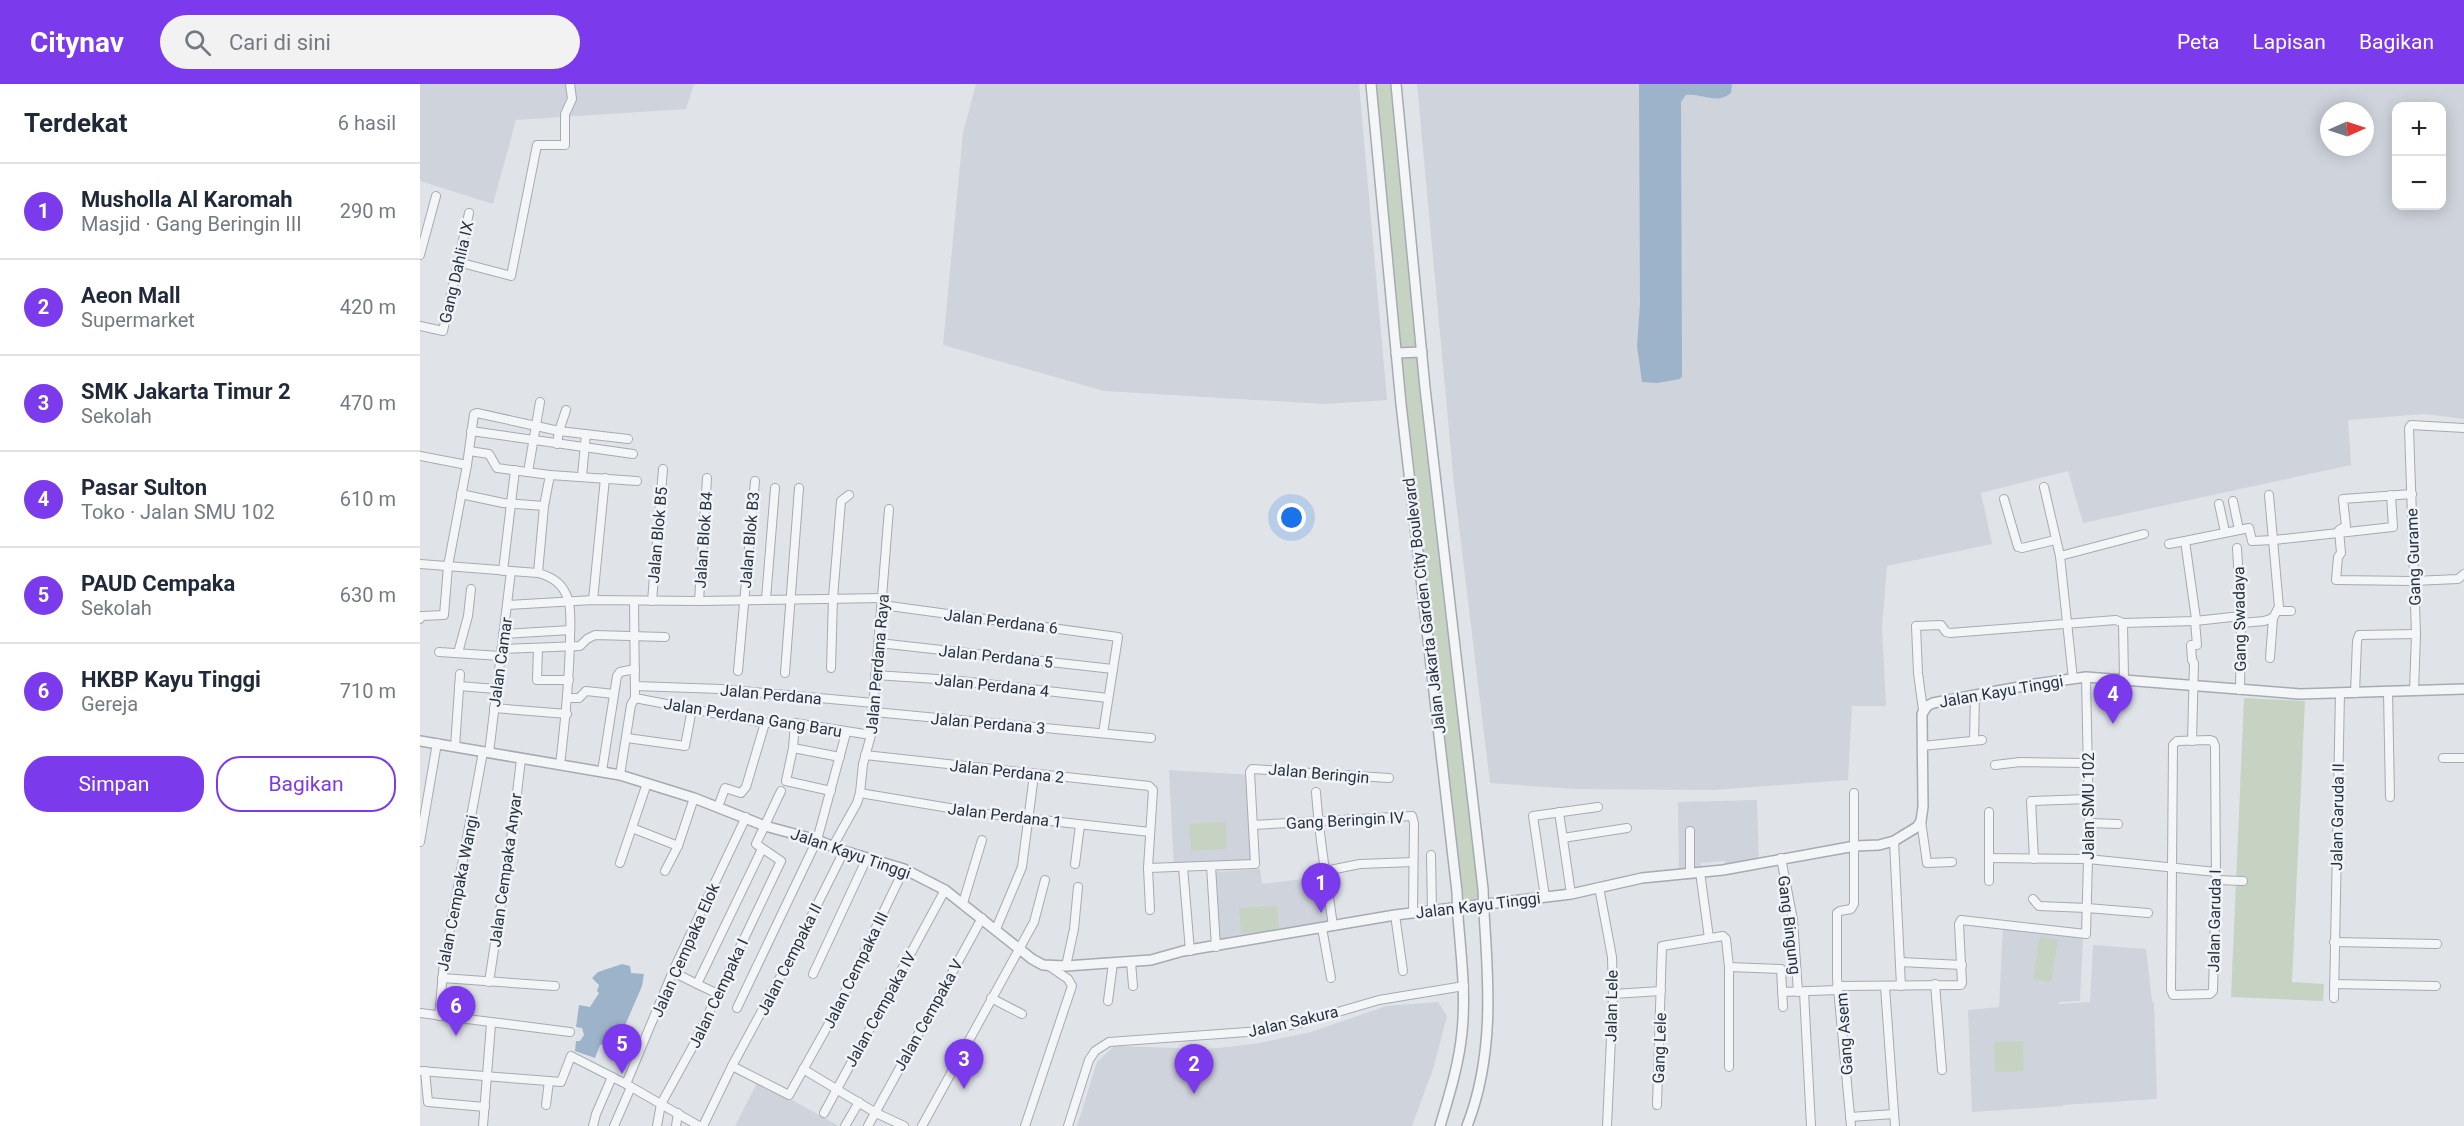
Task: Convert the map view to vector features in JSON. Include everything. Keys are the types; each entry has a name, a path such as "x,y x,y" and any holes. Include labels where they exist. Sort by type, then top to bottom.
{"street":[{"path":"458,262 510,276 537,145 565,145 565,114 572,99 570,84"},
{"name":"Jalan Jakarta Garden City Boulevard","path":"1371,84 1396,353 1457,892 1464,986 1462,1033 1450,1092 1440,1126"},
{"name":"Jalan Jakarta Garden City Boulevard","path":"1396,84 1422,352 1483,889 1489,979 1488,1037 1477,1101 1467,1126"},
{"path":"420,255 436,196"},
{"name":"Gang Dahlia IX","path":"420,326 442,332 469,213"},
{"path":"1396,353 1422,352"},
{"path":"528,472 540,402"},
{"path":"557,444 558,431 566,410"},
{"path":"424,617 443,616 448,566 474,414 558,431 628,439"},
{"name":"Gang Gurame","path":"2414,691 2416,634 2409,428 2411,425 2464,429"},
{"path":"471,431 633,454"},
{"path":"582,476 586,434"},
{"path":"468,451 489,454 497,468 550,475 637,481"},
{"path":"420,456 467,465"},
{"name":"Jalan Blok B5","path":"652,601 663,469"},
{"name":"Jalan Camar","path":"486,752 508,605 507,571 515,470"},
{"path":"538,573 544,506 550,475"},
{"path":"593,600 605,478"},
{"name":"Jalan Blok B4","path":"699,601 707,478"},
{"name":"Jalan Blok B3","path":"738,671 754,481"},
{"path":"2044,487 2060,556 2073,679"},
{"path":"766,599 775,488"},
{"path":"785,673 799,489"},
{"path":"461,494 511,504 544,506"},
{"path":"2412,494 2343,499 2346,526 2339,530 2341,553 2338,557 2336,580 2458,579 2464,574"},
{"path":"831,668 833,598 841,501 849,495"},
{"path":"2269,495 2279,603 2275,615 2270,658"},
{"path":"2169,544 2249,528 2252,544 2393,527 2391,495"},
{"path":"2004,499 2018,547 2055,540"},
{"path":"2233,501 2239,530"},
{"path":"2219,504 2225,532"},
{"name":"Jalan Perdana Raya","path":"833,846 843,832 861,793 865,755 871,735 889,509"},
{"path":"2060,556 2144,534"},
{"path":"2186,541 2197,645 2191,645 2194,663 2192,741"},
{"name":"Gang Swadaya","path":"2236,548 2242,619 2240,690"},
{"path":"420,564 538,573 554,579 561,586 569,601 570,647 567,714 560,765"},
{"path":"458,653 468,616 471,589"},
{"name":"Jalan Perdana 6","path":"508,605 593,600 699,601 833,598 883,602 1117,636 1119,638 1113,669"},
{"path":"620,775 631,705 635,698 633,601"},
{"path":"1923,710 1915,628 1918,626 1941,625 1946,632 1950,633 2116,620 2123,623 2242,619 2264,621 2275,615 2291,611"},
{"path":"2123,623 2124,679"},
{"path":"503,634 570,630"},
{"path":"2355,693 2359,635 2416,634"},
{"path":"438,652 501,653 580,646 595,635 665,637"},
{"name":"Jalan Perdana 5","path":"879,643 1113,669"},
{"path":"538,648 537,680 569,680"},
{"path":"602,771 618,673 635,669"},
{"path":"1103,734 1113,669"},
{"path":"455,747 460,674"},
{"name":"Jalan Perdana 4","path":"875,675 952,680 1108,698"},
{"name":"Jalan Kayu Tinggi","path":"420,741 620,775 694,798 765,826 817,840 844,851 904,869 945,890 1038,963 1049,966 1066,966 1151,960 1395,915 1571,894 1642,878 1700,872 1894,841 1913,830 1921,821 1923,710 1933,703 2086,677 2290,693 2464,689"},
{"name":"Jalan SMU 102","path":"1962,965 1959,924 1962,920 2086,934 2089,799 2086,677"},
{"path":"459,686 496,689"},
{"name":"Jalan Perdana","path":"635,686 721,689 874,703"},
{"path":"568,698 579,698 586,691 614,694"},
{"path":"2388,692 2390,797"},
{"name":"Jalan Garuda II","path":"2334,998 2340,693"},
{"path":"1922,746 1978,740 1975,696"},
{"name":"Jalan Perdana Gang Baru","path":"635,698 765,723 795,723 846,733 871,735"},
{"path":"494,708 567,714"},
{"path":"627,738 685,746 692,709"},
{"name":"Jalan Perdana 3","path":"874,712 1151,738"},
{"path":"718,807 725,788 741,794 746,787 765,723"},
{"path":"795,723 793,748 786,781 831,791"},
{"path":"737,1008 817,840 846,733"},
{"name":"Jalan Garuda I","path":"2212,740 2214,742 2216,876 2213,991 2210,994 2173,995 2171,990 2171,866 2173,745 2177,741 2192,741 2212,740"},
{"path":"420,842 437,743"},
{"path":"793,748 840,757"},
{"name":"Jalan Cempaka Wangi","path":"439,1016 442,978 486,752"},
{"name":"Jalan Perdana 2","path":"865,755 1149,786 1153,790 1150,832"},
{"path":"2443,758 2464,759"},
{"name":"Jalan Cempaka Anyar","path":"489,982 521,759"},
{"path":"1995,765 2020,762 2087,763"},
{"name":"Jalan Beringin","path":"1253,825 1251,770 1255,768 1389,778"},
{"path":"996,929 1022,867 1034,775"},
{"path":"620,863 647,783"},
{"path":"697,984 762,849 756,844 781,791"},
{"path":"1316,792 1317,820 1333,926"},
{"name":"Jalan Perdana 1","path":"861,793 979,813 1150,832"},
{"path":"1782,992 1837,988 1837,916 1840,911 1851,909 1854,906 1854,793"},
{"path":"665,871 678,846 694,798"},
{"path":"2034,859 2031,801 2089,799"},
{"path":"1545,897 1532,818 1535,815 1598,807"},
{"path":"1559,812 1571,894"},
{"path":"1989,812 1989,881"},
{"name":"Gang Beringin IV","path":"1253,825 1412,816 1414,823 1413,913"},
{"name":"Jalan Cempaka Elok","path":"614,1126 673,972 746,817"},
{"path":"1921,821 1927,862 1952,862"},
{"path":"2089,823 2118,824"},
{"path":"1075,864 1080,825"},
{"path":"1148,868 1255,864 1253,825"},
{"path":"633,828 678,846"},
{"path":"1563,838 1627,828"},
{"path":"1690,831 1690,873"},
{"path":"1150,832 1148,868 1150,910"},
{"path":"963,903 982,840"},
{"path":"1894,841 1901,986"},
{"name":"Jalan Cempaka I","path":"657,1126 661,1104 693,1046 781,861 762,849"},
{"name":"Jalan Cempaka II","path":"703,1126 844,851"},
{"path":"1431,855 1432,910"},
{"path":"813,974 867,858"},
{"name":"Gang Bingung","path":"1781,858 1793,920 1811,1126"},
{"path":"1989,858 2088,859 2171,866 2243,881"},
{"path":"1325,871 1360,864 1413,862"},
{"path":"1211,866 1216,947"},
{"path":"1183,867 1190,951"},
{"name":"Jalan Cempaka III","path":"732,1066 789,1095 836,1011 904,869"},
{"path":"1700,872 1709,938 1725,937 1729,967 1729,1067"},
{"path":"922,1126 1034,922 1045,880"},
{"path":"1066,966 1074,929 1078,887"},
{"name":"Jalan Lele","path":"1599,887 1609,933 1613,994 1608,1126"},
{"name":"Jalan Cempaka IV","path":"824,1113 945,890"},
{"path":"2033,899 2038,906 2148,914"},
{"path":"1395,915 1403,971"},
{"name":"Jalan Cempaka V","path":"868,1126 981,918"},
{"path":"1322,928 1331,978"},
{"name":"Gang Lele","path":"1657,1105 1662,946 1709,938"},
{"path":"2334,942 2437,944"},
{"path":"1131,962 1133,986"},
{"path":"1900,962 1962,965"},
{"path":"1108,1001 1113,963"},
{"name":"Gang Asem","path":"1851,1126 1837,988 1960,985 1962,965"},
{"path":"1025,1126 1071,986 1068,979 1049,966"},
{"path":"1729,967 1780,969 1783,1007"},
{"path":"673,972 718,994"},
{"path":"442,978 555,986"},
{"path":"1935,984 1942,1070"},
{"path":"2334,984 2436,986"},
{"name":"Jalan Sakura","path":"1068,1126 1089,1060 1095,1051 1109,1042 1261,1031 1378,1000 1464,986"},
{"path":"1885,987 1895,1126"},
{"path":"1613,994 1661,991"},
{"path":"991,999 1022,1014"},
{"path":"420,1013 491,1024 570,1032"},
{"path":"483,1126 491,1024"},
{"path":"485,1107 428,1102 422,1071 561,1082 569,1056 628,1085 699,1126"},
{"path":"803,1069 876,1113 904,1126"},
{"path":"593,1126 612,1077"},
{"path":"546,1105 549,1081"},
{"path":"845,1126 858,1102"},
{"path":"676,1126 678,1113"},
{"path":"1850,1117 1894,1114"}],"shaded area":[{"path":"420,84 694,84 686,109 516,120 493,204 420,181"},
{"path":"976,84 1359,84 1387,400 1324,404 1104,391 943,345 963,133"},
{"path":"1417,84 2464,84 2464,419 2425,414 2348,420 2351,465 2083,523 2068,471 1981,493 1992,544 1887,566 1882,627 1886,706 1852,706 1848,780 1714,790 1575,789 1490,783 1454,485"},
{"path":"1169,770 1252,775 1259,867 1174,871"},
{"path":"1757,800 1759,869 1726,875 1725,861 1701,863 1703,879 1679,880 1678,802"},
{"path":"1260,869 1262,884 1329,876 1336,924 1219,946 1216,872"},
{"path":"2003,928 2083,938 2080,1001 2059,1002 2059,1004 2090,1002 2093,945 2146,949 2152,1001 2154,1002 2157,1099 1972,1112 1968,1010 1999,1007"},
{"path":"1438,1002 1447,1016 1433,1069 1412,1126 1077,1126 1097,1062 1114,1046 1207,1049 1254,1044 1311,1032 1386,1006"},
{"path":"758,1081 839,1126 735,1126"}],"green space":[{"path":"1371,84 1396,84 1483,901 1457,904"},
{"path":"2244,698 2305,701 2292,982 2324,984 2323,1001 2231,997"},
{"path":"1226,822 1227,849 1191,851 1189,824"},
{"path":"1277,906 1279,931 1241,933 1239,908"},
{"path":"2040,936 2058,940 2051,982 2033,979"},
{"path":"449,989 470,991 468,1015 447,1013"},
{"path":"2023,1041 2024,1071 1995,1072 1994,1042"}],"water":[{"path":"1639,84 1732,84 1731,93 1726,96 1715,98 1686,95 1681,102 1682,376 1680,379 1657,383 1642,382 1637,346 1640,304"},
{"path":"622,964 630,966 631,973 644,974 642,986 615,1045 608,1043 600,1045 595,1058 575,1051 576,1041 580,1041 584,1035 582,1028 576,1027 579,1005 590,1007 599,993 597,991 599,985 592,978 598,972"}],"place":[{"name":"Pasar Sulton","path":"2113,724"},
{"name":"Musholla Al Karomah","path":"1321,913"},
{"name":"HKBP Kayu Tinggi","path":"456,1036"},
{"name":"PAUD Cempaka","path":"622,1074"},
{"name":"SMK Jakarta Timur 2","path":"964,1089"},
{"name":"Aeon Mall","path":"1194,1094"}]}
